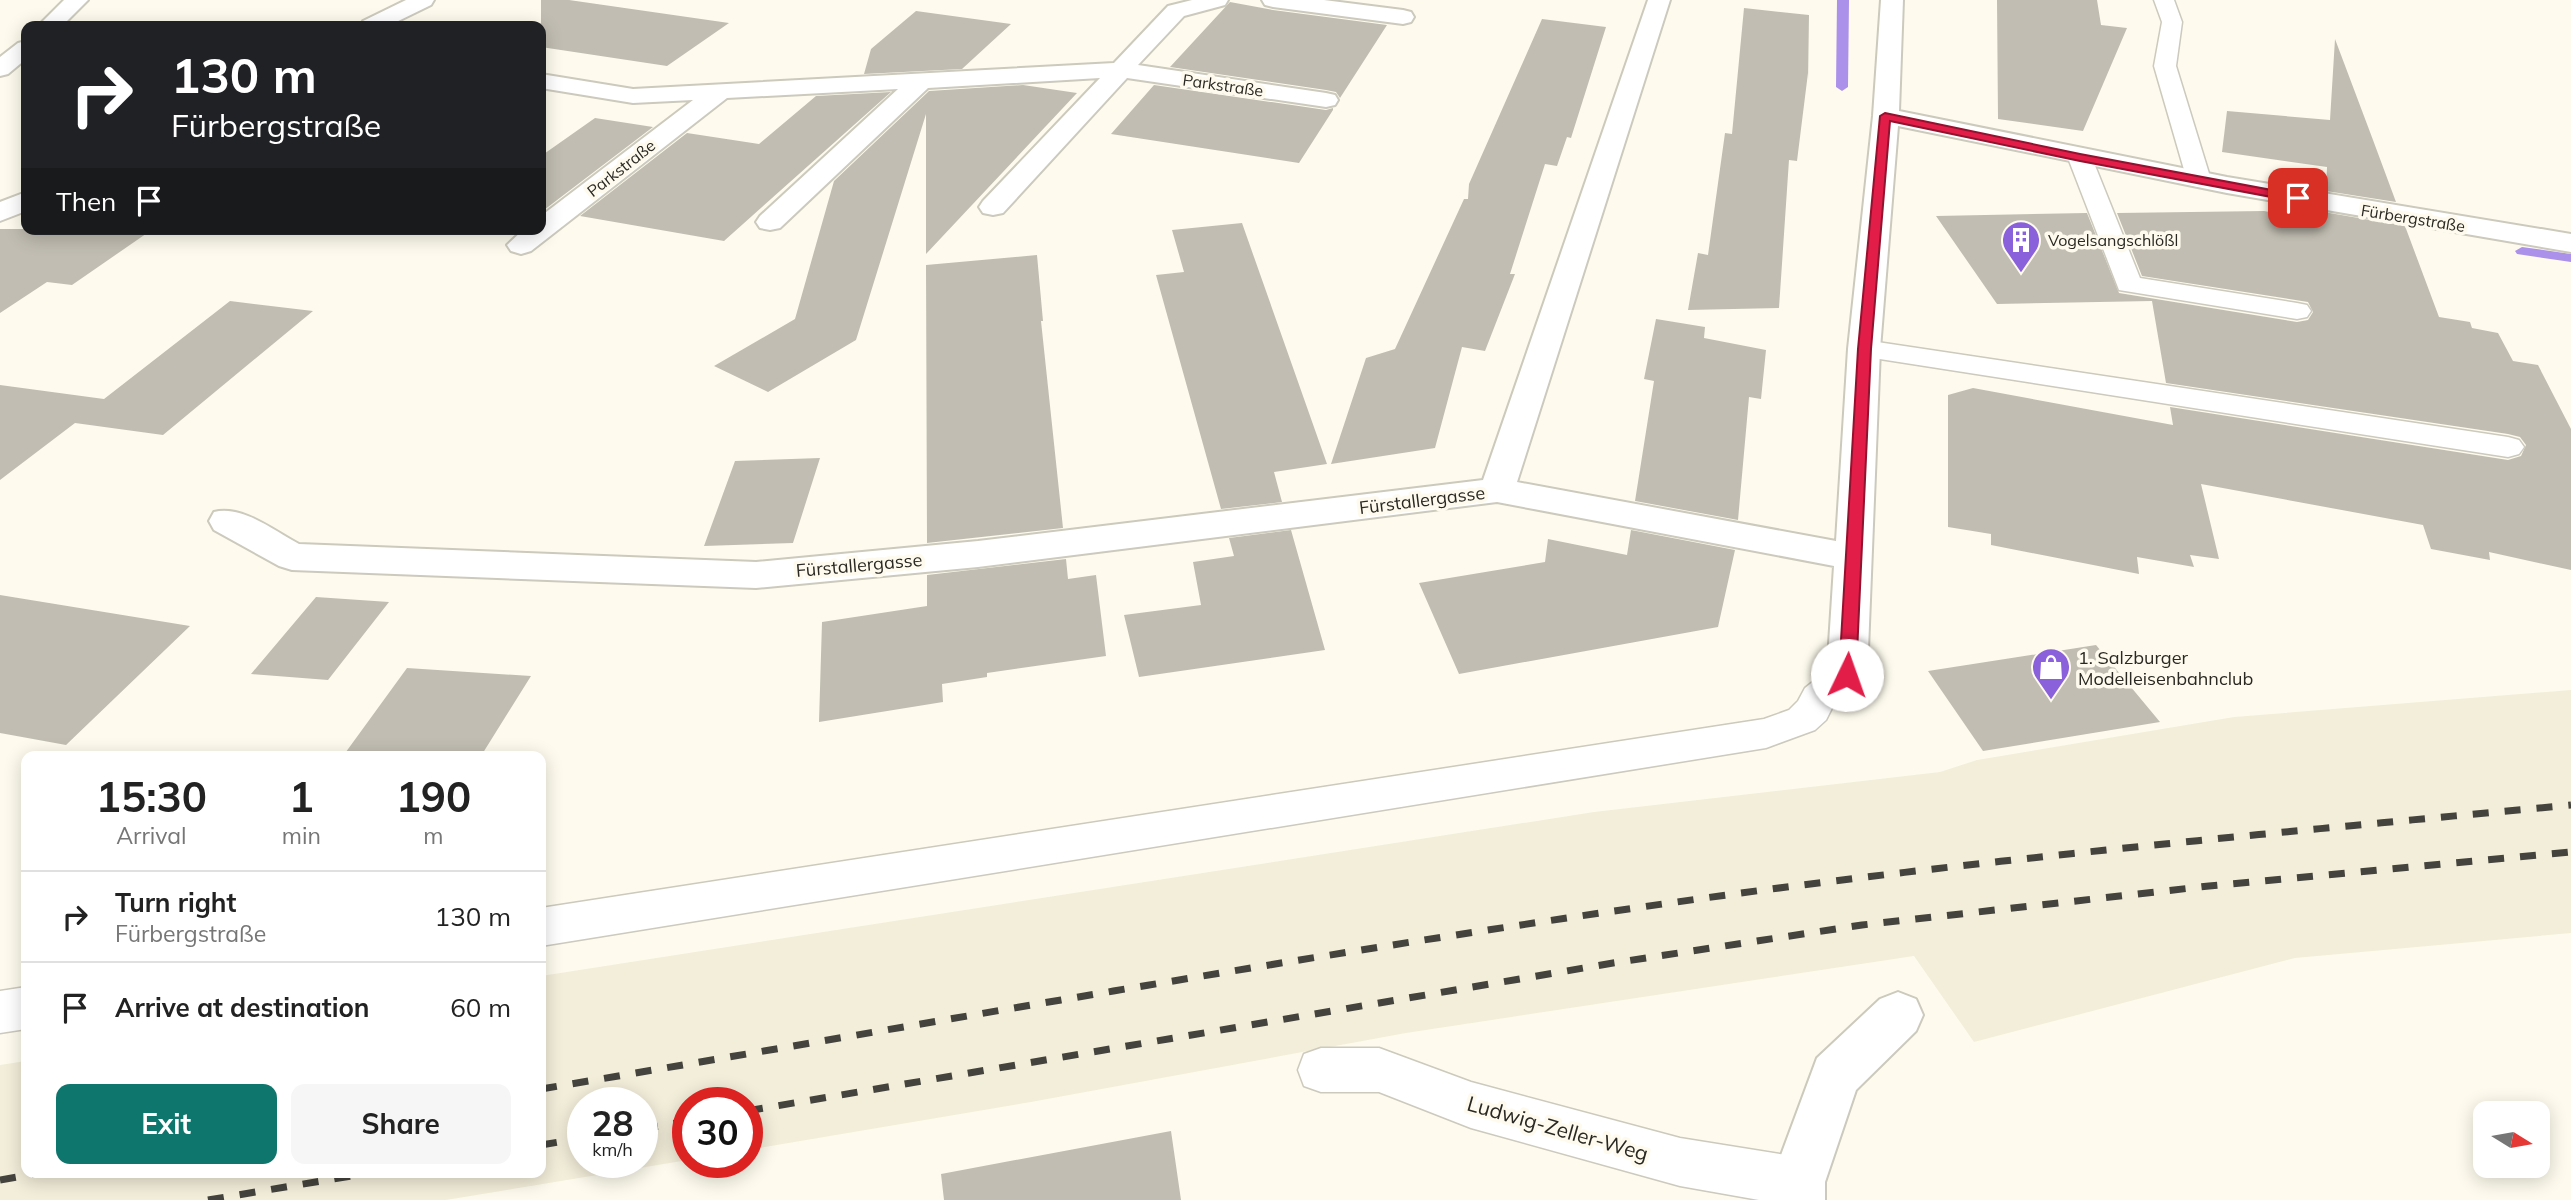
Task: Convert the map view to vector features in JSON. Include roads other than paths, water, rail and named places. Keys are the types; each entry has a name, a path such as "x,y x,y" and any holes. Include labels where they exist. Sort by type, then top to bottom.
{"street":[{"path":"54,21 77,0"},
{"path":"381,21 423,0"},
{"path":"993,207 1176,11 1217,0"},
{"path":"1273,0 1403,17"},
{"name":"Fürstallergasse","path":"1497,490 1659,0"},
{"path":"1847,675 1864,349 1885,116 1892,0"},
{"path":"0,69 21,52"},
{"name":"Parkstraße","path":"546,82 633,96 1120,70 1326,100"},
{"path":"770,222 922,81"},
{"name":"Parkstraße","path":"546,226 721,91"},
{"name":"Fürbergstraße","path":"1885,116 2080,158 2398,216 2571,243"},
{"path":"0,213 21,202"},
{"name":"Parkstraße","path":"521,245 534,235"},
{"name":"Fürstallergasse","path":"227,521 292,558 756,575 978,554 1497,490 1854,557"},
{"path":"1798,1191 1835,1074 1898,1015"}],"lane":[{"path":"2164,0 2172,22 2165,66 2199,180"},
{"path":"2080,158 2129,284 2297,311"},
{"path":"1864,349 2508,447"},
{"path":"546,925 1766,733 1802,720 1812,710 1818,698 1847,675"},
{"path":"0,1012 21,1009"},
{"name":"Ludwig-Zeller-Weg","path":"1321,1070 1379,1070 1471,1105 1798,1191"}],"waterway":[{"path":"1842,87 1843,0"},
{"path":"2522,251 2571,258"}],"railway":[{"path":"546,1088 1440,937 1741,893 2052,856 2571,805"},
{"path":"763,1108 1613,963 1862,925 2209,886 2571,852"},
{"path":"658,1126 672,1124"},
{"path":"546,1144 567,1141"},
{"path":"0,1180 21,1176"},
{"path":"208,1200 339,1178"}],"place":[{"name":"Vogelsangschlößl","path":"2021,274"},
{"name":"1. Salzburger Modelleisenbahnclub","path":"2051,701"}]}
